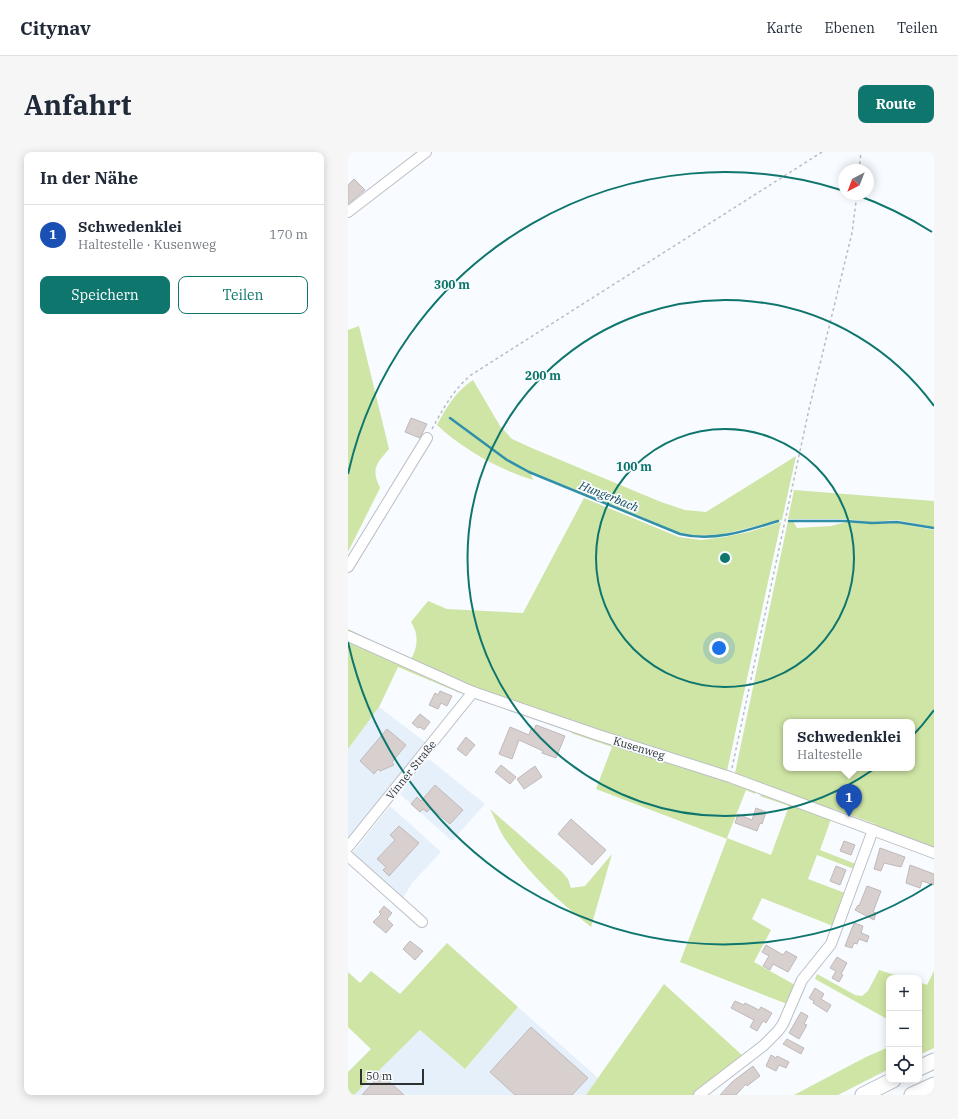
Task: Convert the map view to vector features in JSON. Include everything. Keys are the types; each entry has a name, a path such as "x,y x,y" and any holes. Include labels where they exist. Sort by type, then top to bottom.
{"highway":[{"path":"922,1067 934,1061"},
{"path":"863,1095 888,1083"},
{"path":"912,1095 934,1085"}],"street":[{"path":"348,212 426,152"},
{"path":"348,567 427,438"},
{"name":"Kusenweg","path":"348,636 473,692 598,735 730,777 934,853"},
{"name":"Vinner Straße","path":"348,847 473,692"},
{"path":"699,1095 763,1046 780,1028 802,980 831,944 872,830"},
{"path":"348,856 422,922"}],"path":[{"path":"427,438 449,399 460,384 471,375 822,152"},
{"path":"860,164 861,152"},
{"path":"730,777 809,409 852,232 856,200"}],"shaded area":[{"path":"379,707 425,742 348,839 348,749"},
{"path":"430,760 485,804 452,841 400,794 425,761"},
{"path":"390,806 441,852 412,883 401,901 350,856"},
{"path":"518,1007 598,1078 586,1095 354,1095 420,1030 465,1069"}],"green space":[{"path":"359,326 389,449 378,463 375,471 380,488 348,552 348,330"},
{"path":"473,380 500,426 512,439 661,502 685,510 706,512 796,456 782,520 723,534 700,536 680,533 530,471 533,480 520,476 482,458 458,443 437,425 448,406 461,389"},
{"path":"794,490 934,501 934,527 897,520 871,522 845,519 788,519"},
{"path":"584,498 679,537 701,540 749,532 781,522 727,771 724,772 626,741 464,684 348,633 348,629 411,659 417,640 414,627 411,622 428,601 447,609 523,613"},
{"path":"788,521 793,521 797,528 831,526 846,522 872,524 897,523 934,530 934,849 874,826 875,824 834,809 833,812 737,776 735,773"},
{"path":"348,640 458,689 460,693 398,667 379,707 348,749"},
{"path":"574,731 684,766 755,791 755,794 746,790 727,838 771,855 789,806 760,796 764,793 831,819 820,850 856,864 854,869 817,855 808,879 845,893 833,926 762,898 752,919 771,930 754,962 795,985 787,1004 680,962 727,839 596,789 612,747 571,733"},
{"path":"490,809 562,872 568,879 571,888 585,886 612,854 591,927 556,897 524,864 503,835"},
{"path":"447,943 518,1007 465,1069 420,1030 354,1095 348,1095 348,1072 371,1049 348,1027 348,972 360,983 371,971 400,994"},
{"path":"879,970 895,975 886,975 886,1018 815,979 817,974 855,995 862,996 868,991"},
{"path":"934,971 934,1048 922,1054 922,983 927,985"},
{"path":"664,984 743,1056 694,1095 586,1095"},
{"path":"886,1048 886,1071 838,1095 794,1095 866,1057"}],"building":[{"path":"354,179 365,190 348,204 348,185"},
{"path":"411,418 427,424 420,438 405,432"},
{"path":"440,691 452,696 447,706 441,703 438,709 429,705 435,693 438,695"},
{"path":"420,714 430,722 424,730 420,727 418,728 412,723"},
{"path":"536,725 565,736 556,758 542,753 543,751 519,740 512,759 499,754 510,727 529,735 531,729 534,730"},
{"path":"387,729 406,745 392,762 394,765 380,771 378,769 374,774 360,761"},
{"path":"466,737 475,745 466,756 457,749"},
{"path":"501,765 516,777 510,784 495,772"},
{"path":"535,766 542,777 524,789 517,779"},
{"path":"435,785 463,810 450,824 431,808 427,812 423,809 420,812 411,804 417,797 421,801"},
{"path":"756,808 766,812 762,824 760,823 757,831 735,823 738,814 752,820"},
{"path":"571,819 606,850 592,865 558,834"},
{"path":"399,826 419,843 389,876 383,870 386,867 377,859 395,840 390,835"},
{"path":"844,841 855,845 851,855 840,851"},
{"path":"880,848 905,857 901,867 884,863 881,871 874,869"},
{"path":"910,865 934,874 934,885 922,881 920,888 906,883"},
{"path":"836,866 846,870 840,885 830,881"},
{"path":"867,886 881,891 873,912 876,913 874,920 855,910 858,905 859,906"},
{"path":"384,906 392,913 387,919 393,925 386,933 373,922 381,914 379,912"},
{"path":"854,923 863,926 861,933 869,936 867,942 859,939 857,944 854,943 852,948 845,946"},
{"path":"410,941 423,951 415,960 403,949"},
{"path":"766,945 783,955 786,951 797,957 788,972 773,964 770,970 763,966 769,956 762,952"},
{"path":"837,957 847,963 841,974 843,975 839,982 832,978 836,971 830,968"},
{"path":"815,988 824,994 821,999 831,1005 827,1012 813,1003 814,1001 809,998"},
{"path":"735,1001 744,1005 745,1003 759,1010 761,1007 772,1013 766,1023 763,1021 757,1031 750,1027 754,1020 731,1008"},
{"path":"801,1012 808,1016 804,1024 807,1025 799,1039 789,1033"},
{"path":"531,1027 588,1078 572,1095 515,1095 490,1072"},
{"path":"787,1039 804,1048 801,1054 783,1044"},
{"path":"771,1055 776,1058 777,1056 789,1062 786,1068 779,1065 776,1071 766,1066"},
{"path":"753,1066 760,1076 747,1086 746,1084 736,1095 720,1095 732,1082"},
{"path":"381,1074 404,1095 362,1095"}],"waterway":[{"name":"Hungerbach","path":"450,418 507,460 529,472 680,534 705,537 717,536 742,532 778,521"},
{"name":"Hungerbach","path":"789,521 845,521 872,523 897,522 934,528"}],"place":[{"name":"Schwedenklei","path":"849,817"}]}
